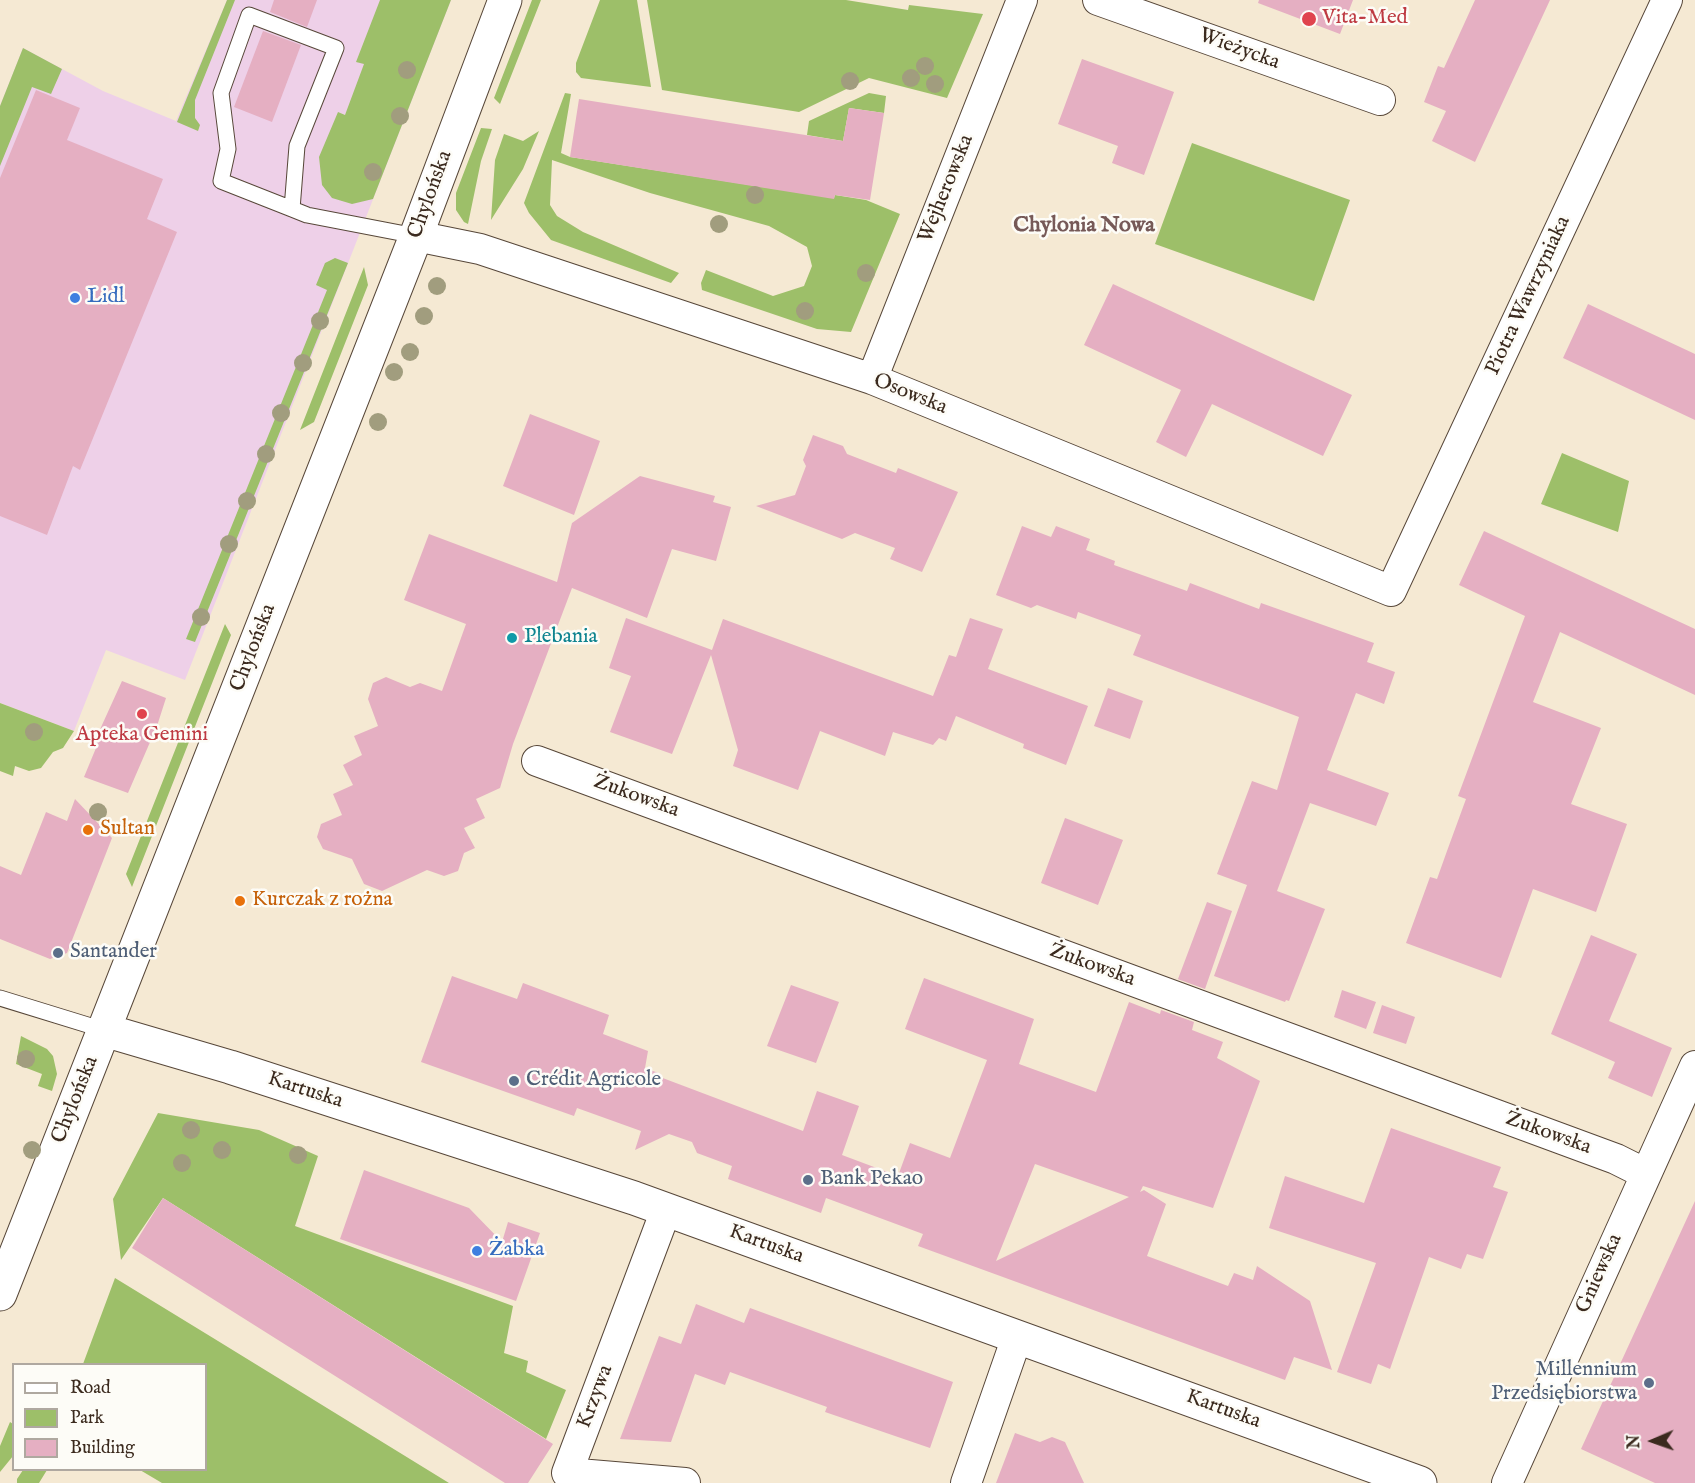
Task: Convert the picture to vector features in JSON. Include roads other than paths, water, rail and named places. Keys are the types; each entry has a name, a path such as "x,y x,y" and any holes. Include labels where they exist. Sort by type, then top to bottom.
{"street":[{"name":"Chylońska","path":"0,1294 416,236 505,0"},
{"name":"Wejherowska","path":"872,379 1022,0"},
{"name":"Wieżycka","path":"1098,0 1380,100"},
{"name":"Piotra Wawrzyniaka","path":"1391,591 1667,0"},
{"name":"Osowska","path":"416,236 480,249 872,379 1391,591"},
{"name":"Żukowska","path":"537,761 1616,1159 1646,1174"},
{"name":"Kartuska","path":"104,1030 230,1067 666,1210 1420,1483"},
{"name":"Gniewska","path":"1507,1483 1695,1066"},
{"name":"Krzywa","path":"666,1210 566,1478 685,1483"},
{"path":"966,1483 1017,1337"}],"lane":[{"path":"292,209 297,146 336,48 249,15 221,93 228,149 221,181 307,215 416,236"},
{"path":"0,998 104,1030"}],"place":[{"name":"Vita-Med","path":"1309,19"},
{"name":"Lidl","path":"75,298"},
{"name":"Plebania","path":"512,638"},
{"name":"Apteka Gemini","path":"142,714"},
{"name":"Sultan","path":"88,830"},
{"name":"Kurczak z rożna","path":"240,901"},
{"name":"Santander","path":"58,953"},
{"name":"Crédit Agricole","path":"514,1081"},
{"name":"Bank Pekao","path":"808,1180"},
{"name":"Żabka","path":"477,1251"},
{"name":"Millennium Przedsiębiorstwa","path":"1649,1383"}],"district":[{"name":"Chylonia Nowa","path":"1084,226"}]}
